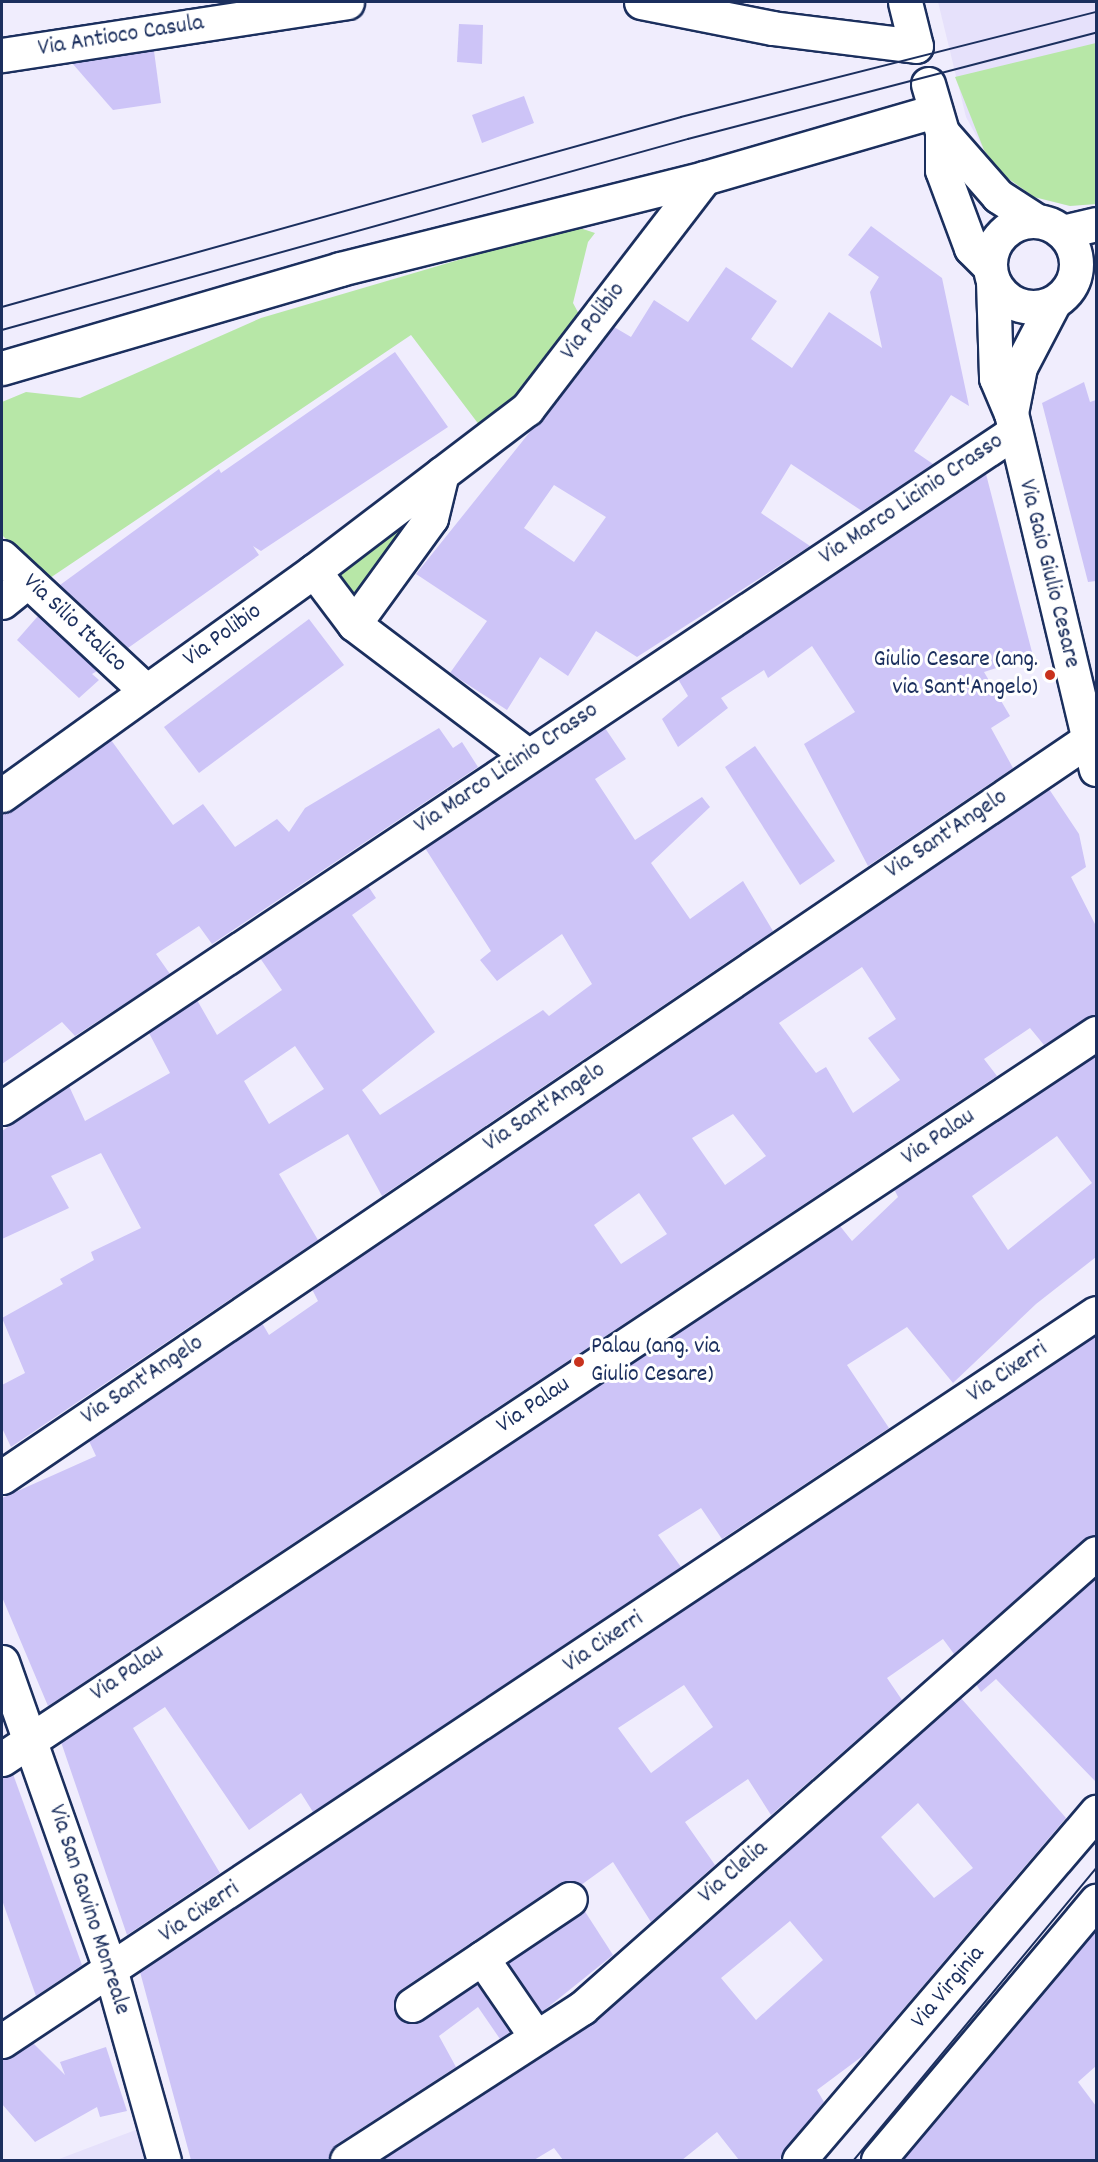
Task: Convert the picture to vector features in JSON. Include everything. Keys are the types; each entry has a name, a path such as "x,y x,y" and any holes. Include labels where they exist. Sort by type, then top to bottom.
{"street":[{"name":"Via Antioco Casula","path":"2,55 347,2"},
{"path":"642,2 772,28 916,46 905,2"},
{"path":"2,368 340,269 704,178 935,109"},
{"path":"935,109 998,196 1049,226 1076,255 1076,269 1060,298"},
{"path":"935,109 942,170 971,248 1013,303 1028,307 1096,284"},
{"name":"Via Polibio","path":"2,795 314,571 527,409 704,178"},
{"path":"991,274 998,238 1009,228 1096,224"},
{"name":"Via Gaio Giulio Cesare","path":"991,274 996,378 1013,422 1093,754"},
{"name":"Via Gaio Giulio Cesare","path":"1013,422 1020,367 1060,298"},
{"name":"Via Marco Licinio Crasso","path":"2,1108 527,755 1013,422"},
{"path":"354,624 431,518 442,473"},
{"name":"Via Silio Italico","path":"2,557 146,691"},
{"path":"314,571 354,624 527,755"},
{"path":"2,602 28,581"},
{"name":"Via Sant'Angelo","path":"2,1477 1093,754"},
{"name":"Via Palau","path":"2,1759 1096,1033"},
{"name":"Via Cixerri","path":"2,2041 111,1972 1096,1314"},
{"name":"Via Clelia","path":"347,2160 582,2008 1096,1553"},
{"name":"Via San Gavino Monreale","path":"2,1662 31,1739 111,1972 164,2160"},
{"name":"Via Virginia","path":"800,2160 1096,1812"},
{"path":"412,2005 570,1899"},
{"path":"878,2160 1096,1900"},
{"path":"482,1958 536,2037"}],"shaded area":[{"path":"938,2 1096,2 1096,204 1070,206 1034,197 1002,174 984,150 966,117"},
{"path":"154,2123 164,2160 57,2160 59,2159"}],"green space":[{"path":"1096,43 1096,204 1070,206 1034,197 1002,174 984,150 955,77"},
{"path":"574,226 595,233 588,242 573,303 580,316 519,396 480,426 411,335 47,580 2,535 2,402 26,392 80,398 261,318"},
{"path":"411,514 354,602 331,570"}],"building":[{"path":"459,24 483,25 482,64 457,62"},
{"path":"154,51 161,103 113,110 72,63"},
{"path":"524,96 534,123 482,143 472,115"},
{"path":"871,226 942,278 969,406 951,395 914,451 933,464 862,511 791,464 761,513 810,546 637,657 596,631 568,676 540,657 507,710 450,673 487,621 416,574 614,327 631,337 654,300 688,322 726,267 777,301 751,339 792,368 829,312 882,348 870,292 879,277 848,255","holes":["554,485 606,517 574,562 524,528"]},
{"path":"395,352 448,427 261,551 253,546 259,555 128,648 60,585 219,469 221,473"},
{"path":"1084,382 1090,402 1096,400 1096,581 1088,582 1042,403"},
{"path":"986,474 1033,656 984,672 1010,716 991,728 1013,768 868,866 804,744 855,712 812,646 768,678 764,670 721,698 728,708 678,747 662,719 688,696 678,679"},
{"path":"38,616 97,671 92,674 99,680 79,698 17,640"},
{"path":"309,619 344,665 199,773 164,727"},
{"path":"439,728 453,748 462,742 478,767 212,944 199,926 156,954 170,974 75,1036 62,1022 2,1064 2,813 111,740 173,825 203,804 235,847 277,819 289,832 305,808"},
{"path":"605,728 626,759 595,779 635,840 702,797 710,807 651,863 690,919 743,881 773,931 382,1196 348,1134 279,1174 318,1240 11,1447 2,1428 2,1385 25,1373 2,1318 63,1284 60,1279 94,1260 91,1252 141,1228 101,1153 51,1176 69,1208 2,1239 2,1131 69,1086 85,1121 170,1073 149,1033 197,1000 217,1035 282,990 260,958 368,886 376,898 352,915 435,1032 362,1090 380,1115 543,1010 549,1016 592,984 562,934 497,981 480,960 491,951 425,848","holes":["295,1046 324,1089 269,1124 244,1081"]},
{"path":"755,746 835,861 800,885 725,767"},
{"path":"1049,789 1079,834 1086,867 1071,877 1096,926 1096,1015 1044,1045 1030,1028 984,1059 997,1076 48,1706 2,1597 2,1498 96,1456 89,1441 262,1323 269,1335 318,1301 312,1289","holes":["862,967 896,1019 868,1038 900,1080 853,1113 826,1067 816,1073 779,1023","733,1114 766,1156 725,1185 692,1138","639,1193 667,1234 621,1264 594,1225"]},
{"path":"1096,1055 1096,1257 1036,1304 953,1383 907,1327 847,1365 889,1428 722,1539 701,1508 658,1535 681,1567 313,1812 301,1793 249,1830 165,1707 133,1728 220,1873 127,1935 61,1742 840,1226 852,1241 898,1197 894,1189","holes":["1057,1136 1092,1183 1008,1250 972,1196"]},
{"path":"1096,1335 1096,1535 1084,1539 954,1654 943,1639 887,1678 902,1700 771,1815 748,1779 685,1822 715,1865 651,1922 613,1862 581,1885 560,1883 402,1989 395,1997 396,2015 414,2024 477,1984 510,2032 500,2039 478,2007 439,2036 456,2067 337,2144 328,2160 191,2160 140,1972","holes":["684,1685 713,1727 651,1773 618,1728"]},
{"path":"1096,1578 1096,1782 996,1679 981,1692 976,1684"},
{"path":"961,1698 1066,1818 864,2055 817,2090 824,2102 779,2160 739,2160 717,2132 682,2160 563,2160 554,2148 534,2160 381,2160 594,2022","holes":["918,1803 973,1868 934,1898 881,1837","790,1921 823,1960 756,2020 721,1978"]},
{"path":"13,1774 82,1965 36,1996 2,1900 2,1777"},
{"path":"584,1910 613,1955 542,2012 508,1963"},
{"path":"1096,1930 1096,2066 1078,2082 1096,2106 1096,2160 902,2160"},
{"path":"33,2043 65,2075 60,2062 106,2047 127,2111 100,2117 97,2107 35,2142 2,2104 2,2059"}],"tram line":[{"path":"2,307 681,117 1096,12"},
{"path":"2,330 688,139 1096,33"},
{"path":"854,2160 1096,1869"}],"place":[{"name":"Giulio Cesare (ang. via Sant'Angelo)","path":"1050,675"},
{"name":"Palau (ang. via Giulio Cesare)","path":"579,1362"}]}
